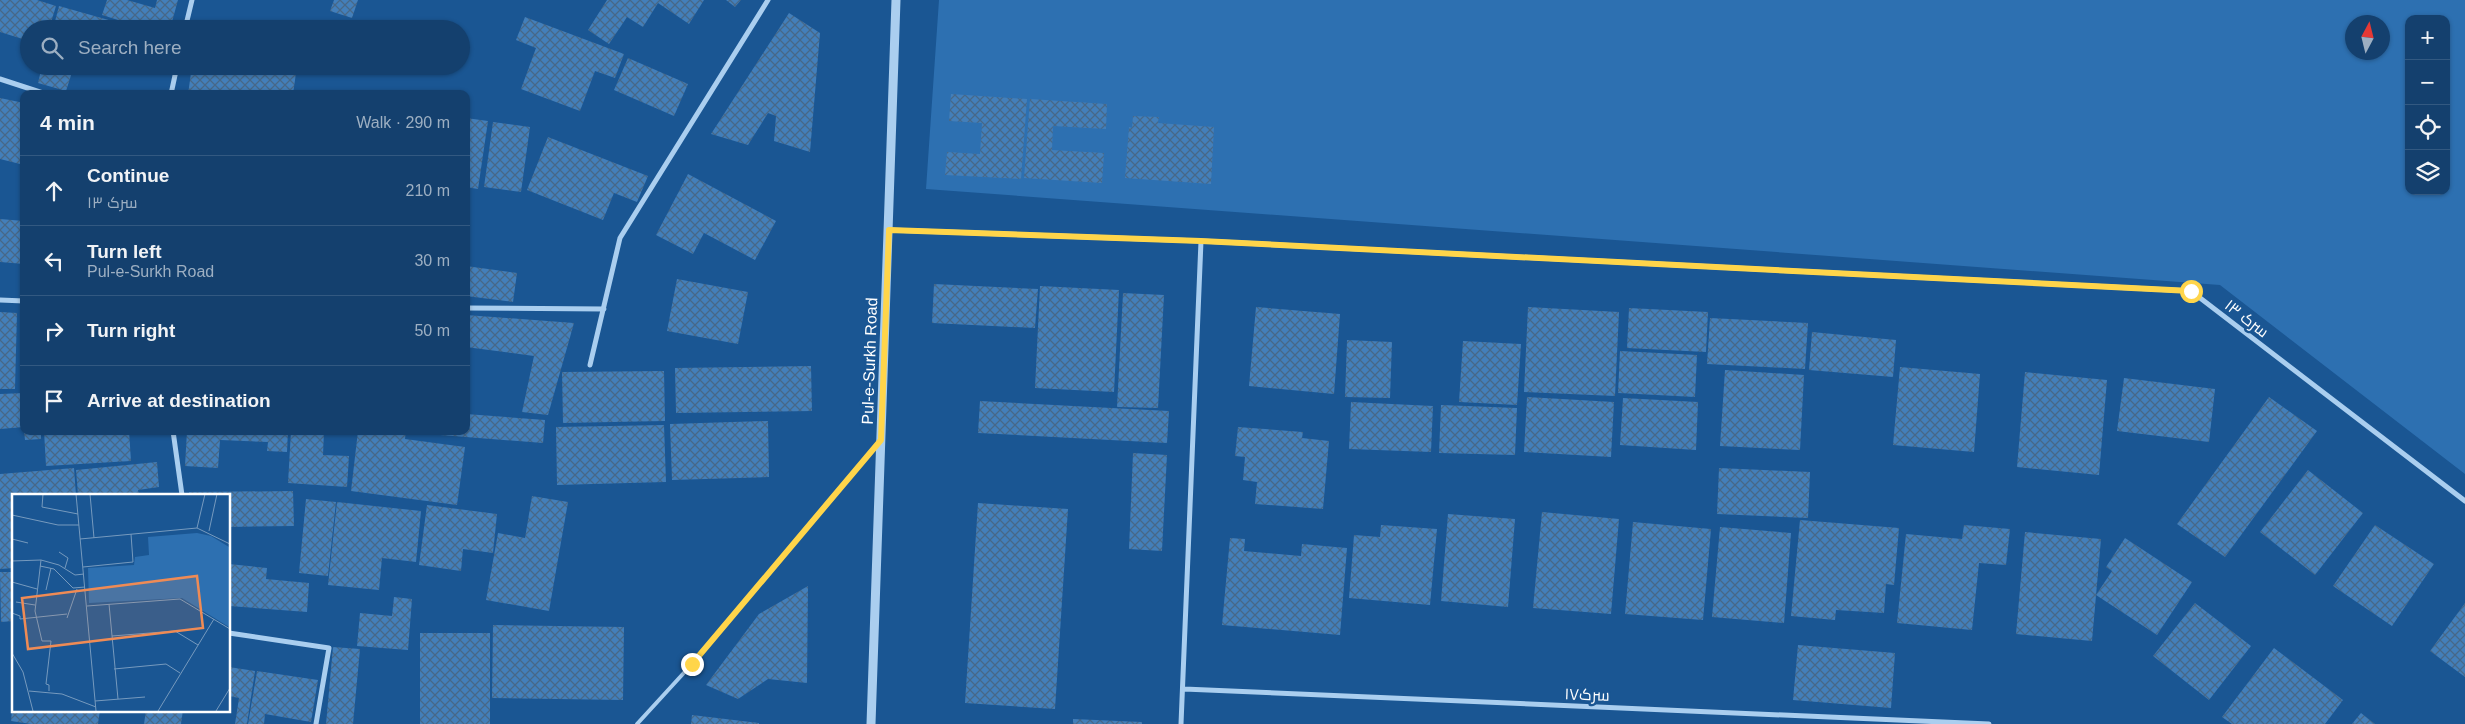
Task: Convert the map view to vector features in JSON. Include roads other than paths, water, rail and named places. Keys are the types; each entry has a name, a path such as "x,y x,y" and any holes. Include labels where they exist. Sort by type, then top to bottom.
{"street":[{"path":"188,20 192,0"},
{"path":"590,365 620,238 768,0"},
{"name":"Pul-e-Surkh Road","path":"871,724 896,0"},
{"path":"172,90 175,75"},
{"path":"0,79 34,90"},
{"name":"سرک ۱۳","path":"889,230 1201,241 2191,291 2465,501"},
{"path":"1182,724 1201,241"},
{"path":"0,300 20,301"},
{"path":"470,308 604,309"},
{"path":"174,435 182,494"},
{"path":"230,633 328,648 316,724"},
{"name":"سرک۱۷","path":"1184,689 1989,724"}],"lane":[{"path":"637,724 692,664 881,440"}]}
